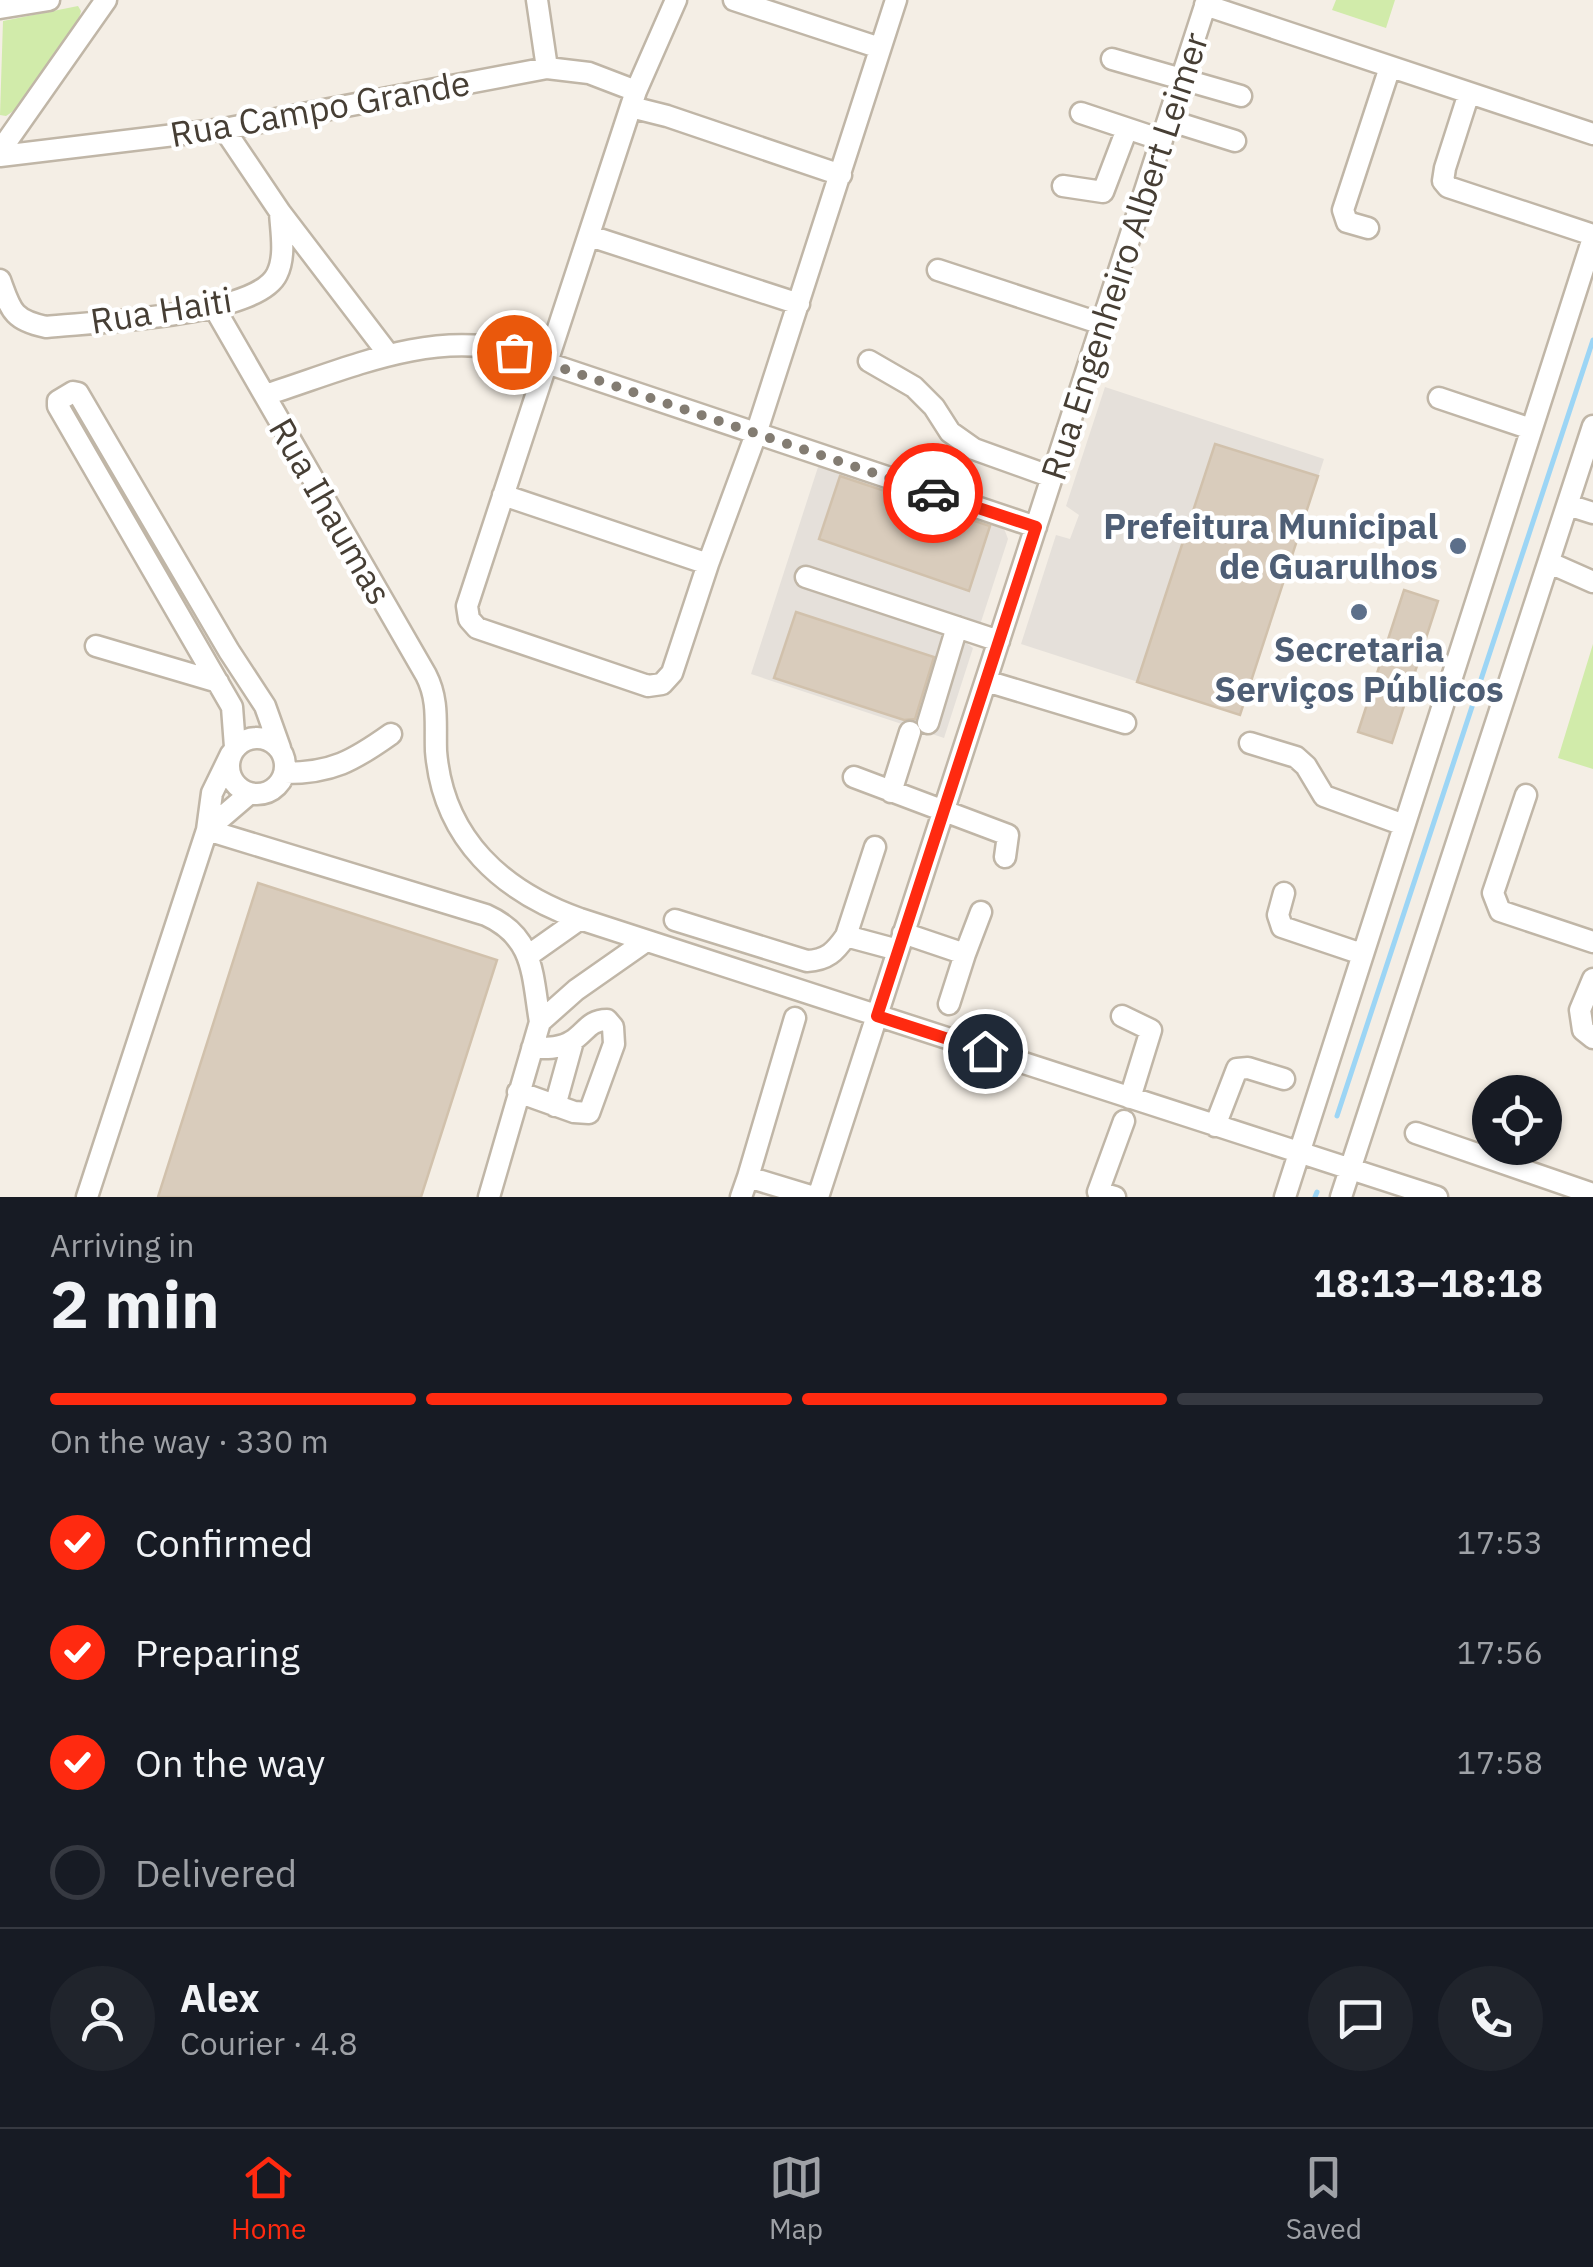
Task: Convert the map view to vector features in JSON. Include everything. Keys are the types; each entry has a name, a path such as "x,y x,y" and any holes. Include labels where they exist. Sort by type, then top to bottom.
{"street":[{"path":"0,8 49,0"},
{"path":"0,154 106,0"},
{"path":"538,0 547,68"},
{"path":"676,0 634,99 467,606 477,628 648,686 662,684 672,673 756,434 896,0"},
{"path":"734,0 880,48"},
{"path":"1206,3 1593,134"},
{"name":"Rua Engenheiro Albert Leimer","path":"816,1197 1206,3"},
{"path":"1112,58 1241,96"},
{"path":"1368,228 1348,222 1342,210 1390,67"},
{"name":"Rua Campo Grande","path":"0,154 224,129 547,68 589,73 667,116 841,175"},
{"path":"1284,1197 1593,236 1448,187 1443,180 1445,168 1469,93"},
{"path":"1081,112 1127,128 1235,141"},
{"path":"1063,186 1102,192 1127,128"},
{"path":"224,129 280,212 389,356"},
{"path":"1116,162 1150,174"},
{"name":"Rua Haiti","path":"0,280 13,313 28,324 46,327 215,308 268,286 276,277 281,259 280,212"},
{"path":"590,236 799,304"},
{"path":"938,270 1102,324"},
{"name":"Rua Ihaumas","path":"215,308 426,675 434,691 438,717 436,752 442,785 464,836 513,888 580,920 1437,1197"},
{"path":"265,395 389,356 438,345 499,348 1036,527"},
{"path":"869,361 914,387 934,407 950,432 974,449 1052,477"},
{"path":"207,830 249,794 272,791 285,773 285,760 265,706 78,393 73,392 58,406 232,707 233,751 229,770 236,785 249,794"},
{"path":"1439,398 1531,428"},
{"path":"1341,1197 1593,426"},
{"path":"503,495 708,564"},
{"path":"1568,505 1593,512"},
{"path":"1550,562 1593,582"},
{"path":"806,577 999,641"},
{"path":"891,792 957,627"},
{"path":"96,646 218,682"},
{"path":"986,681 1125,723"},
{"path":"285,773 331,769 356,758 391,734"},
{"path":"87,1197 207,830 212,794 233,751 249,738 266,738 280,748"},
{"path":"1250,744 1296,758 1306,766 1324,796 1404,825"},
{"path":"854,778 1008,835 1005,856"},
{"path":"1526,795 1493,893 1495,903 1500,911 1593,942"},
{"path":"207,830 486,915 516,934 529,955 540,1022 488,1197"},
{"path":"675,920 807,961 820,960 834,954 846,936 875,846"},
{"path":"1284,893 1278,915 1282,927 1362,954"},
{"path":"949,1004 981,912"},
{"path":"529,955 580,920"},
{"path":"846,936 965,954"},
{"path":"540,1022 576,990 646,941"},
{"path":"1593,978 1580,1018 1582,1030 1593,1038"},
{"path":"1122,1016 1151,1030 1130,1098"},
{"path":"795,1018 744,1187 816,1197"},
{"path":"518,1092 582,1114 590,1113 614,1044 613,1027 606,1020 595,1021 560,1047 532,1048"},
{"path":"555,1106 573,1041"},
{"path":"1215,1126 1237,1069 1248,1068 1284,1080"},
{"path":"1103,1195 1124,1121"},
{"path":"1416,1133 1593,1194"}],"shaded area":[{"path":"1105,387 1324,459 1240,715 1021,644 1056,535 1070,539 1079,515 1066,506"},
{"path":"819,464 999,523 1005,531 1008,539 979,628 960,638 973,648 944,738 751,674"}],"green space":[{"path":"1336,0 1395,0 1386,28 1332,10"},
{"path":"78,6 78,22 15,110 0,115 3,21"},
{"path":"1593,644 1593,769 1558,758"}],"building":[{"path":"1215,444 1318,476 1240,715 1137,682"},
{"path":"840,476 990,526 969,591 819,539"},
{"path":"1404,590 1438,601 1392,743 1358,732"},
{"path":"796,612 934,657 915,719 904,720 774,678"},
{"path":"258,883 497,960 421,1197 158,1197"}],"waterway":[{"path":"1337,1116 1593,340"},
{"path":"1315,1197 1317,1192"}],"way so far":[{"path":"514,352 933,493"}],"place":[{"name":"Prefeitura Municipal de Guarulhos","path":"1458,546"},
{"name":"Secretaria Serviços Públicos","path":"1359,612"}],"route":[{"path":"933,493 1036,527 877,1016 985,1051"}]}
